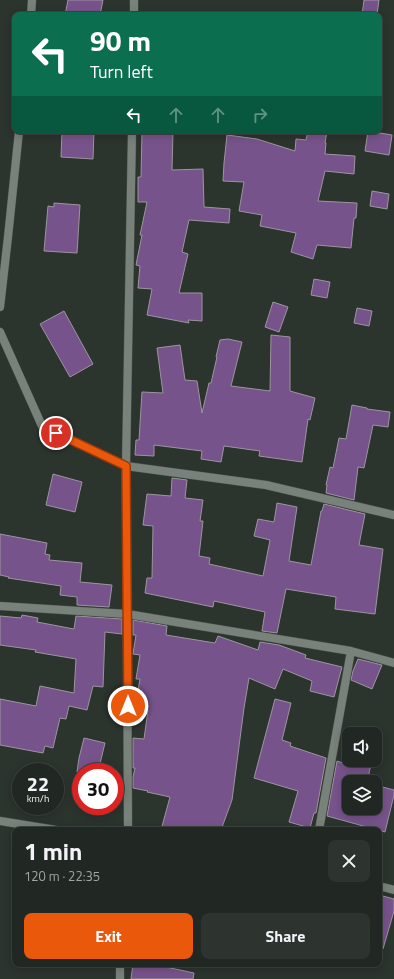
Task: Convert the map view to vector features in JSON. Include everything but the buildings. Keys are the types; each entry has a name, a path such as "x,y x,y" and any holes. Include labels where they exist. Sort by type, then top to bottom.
{"street":[{"path":"31,12 32,0"},
{"path":"134,0 134,12"},
{"path":"0,307 19,134"},
{"path":"128,827 126,466 132,134"},
{"path":"0,332 42,426 126,466 266,485 394,515"},
{"path":"0,606 127,614 351,651 394,662"},
{"path":"319,827 351,651"},
{"path":"0,821 37,827"},
{"path":"382,887 394,890"},
{"path":"120,967 120,979"}],"route":[{"path":"56,433 126,466 128,706"}]}
